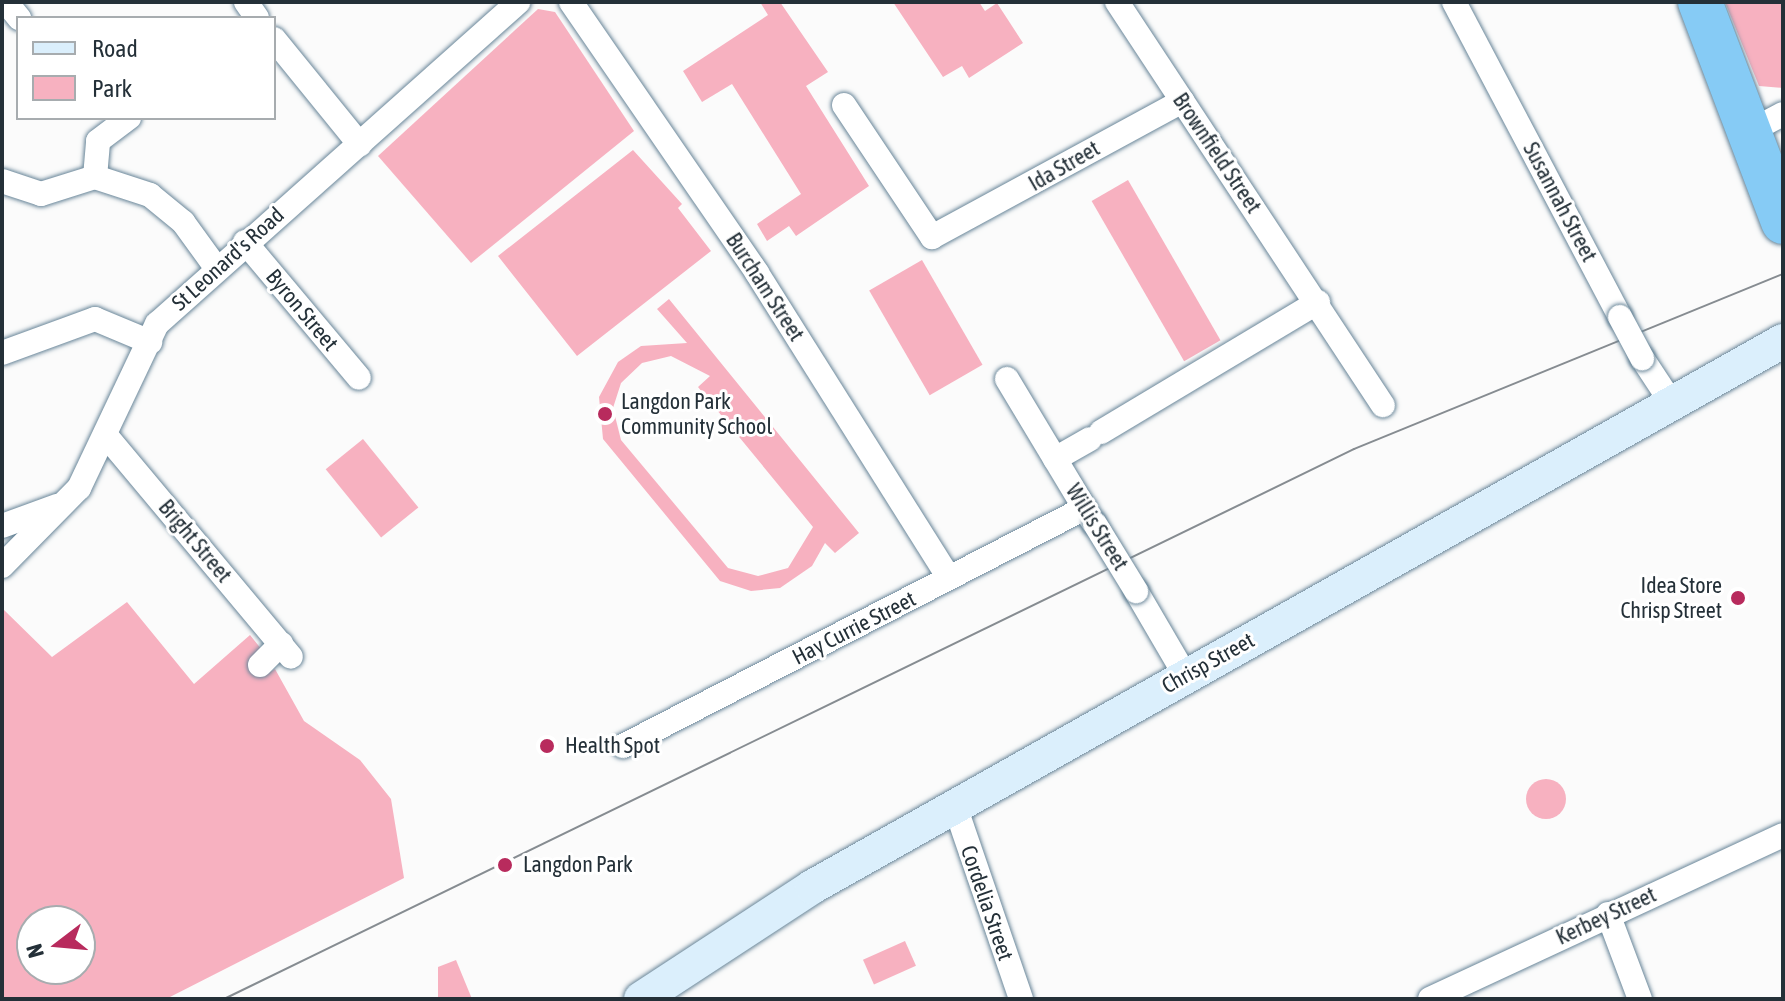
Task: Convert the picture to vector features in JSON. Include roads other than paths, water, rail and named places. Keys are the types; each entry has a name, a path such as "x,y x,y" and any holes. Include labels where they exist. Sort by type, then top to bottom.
{"highway":[{"path":"1700,2 1766,123 1783,222"}],"street":[{"name":"St Leonard's Road","path":"2,566 63,504 108,438 157,324 215,266 360,145 518,2"},
{"name":"Burcham Street","path":"571,2 757,273 949,578"},
{"name":"Brownfield Street","path":"1117,2 1318,302 1383,405"},
{"name":"Susannah Street","path":"1454,2 1642,358 1669,399"},
{"path":"276,41 360,145"},
{"name":"Ida Street","path":"844,105 925,232 948,231 1182,101"},
{"path":"95,177 98,141 126,120"},
{"path":"2,181 41,194 95,177 168,209 215,266"},
{"name":"Byron Street","path":"245,242 359,378"},
{"path":"1055,459 1318,302"},
{"path":"2,353 95,319 150,342"},
{"name":"Chrisp Street","path":"645,998 759,918 1669,399 1783,341"},
{"name":"Willis Street","path":"1007,379 1185,675"},
{"name":"Bright Street","path":"108,438 286,650 260,665"},
{"path":"2,526 63,504"},
{"name":"Hay Currie Street","path":"623,746 949,578 1090,516"},
{"name":"Cordelia Street","path":"955,806 1021,999"},
{"name":"Kerbey Street","path":"1430,999 1783,835"},
{"path":"1608,914 1640,999"}],"tram line":[{"path":"224,999 1354,449 1783,274"}],"place":[{"name":"Langdon Park Community School","path":"605,414"},
{"name":"Idea Store Chrisp Street","path":"1738,598"},
{"name":"Health Spot","path":"547,746"},
{"name":"Langdon Park","path":"505,865"}]}
